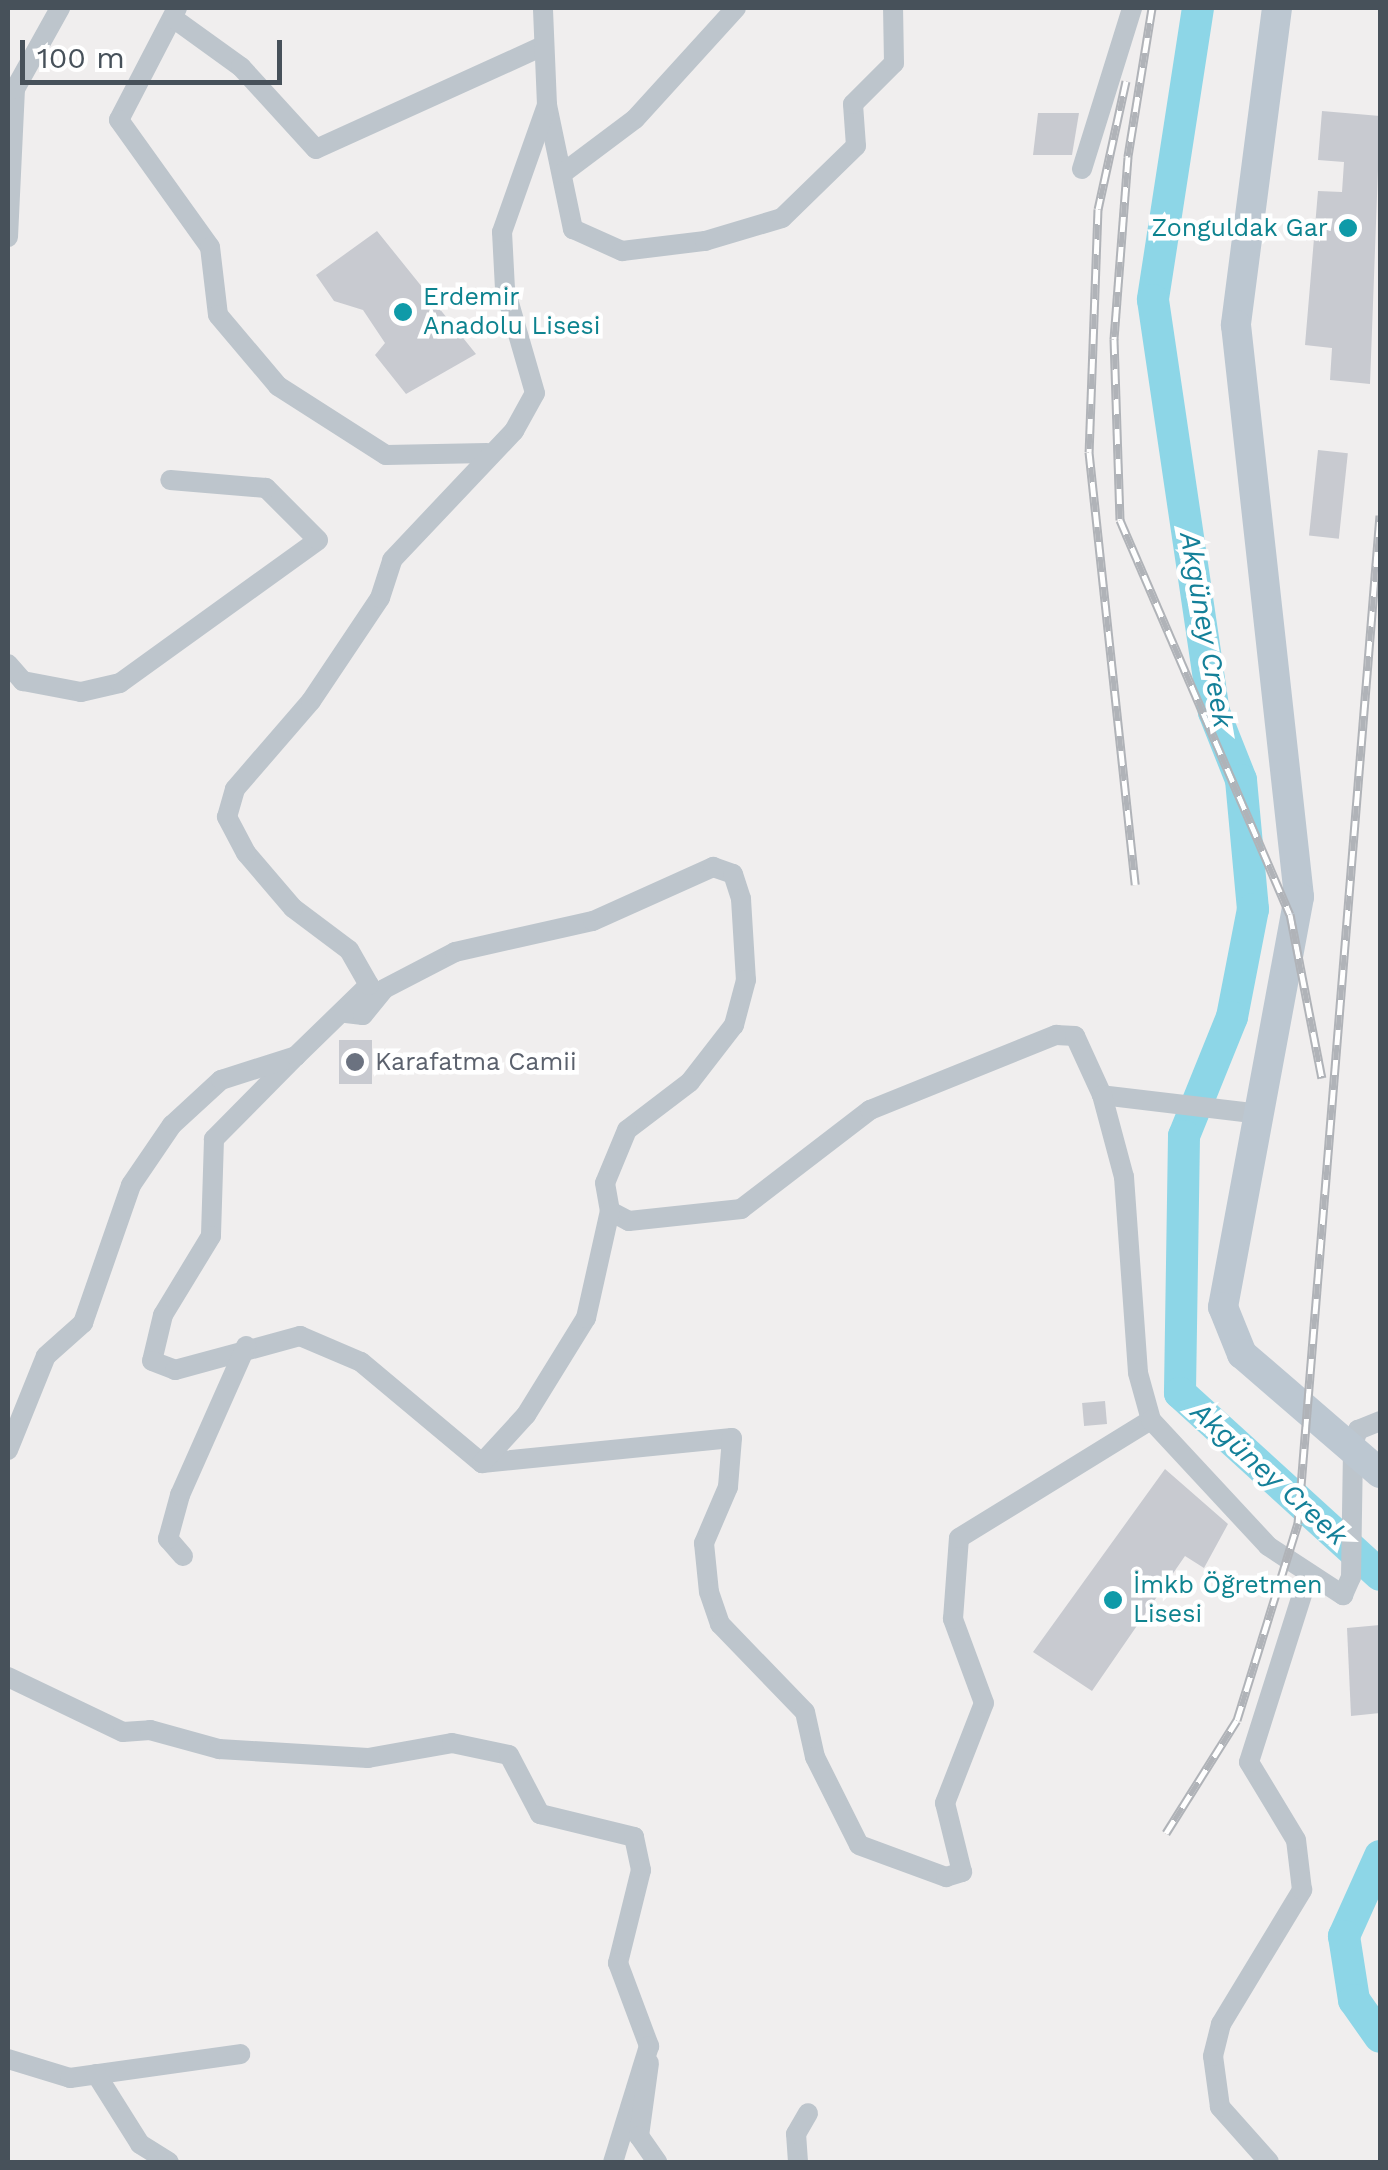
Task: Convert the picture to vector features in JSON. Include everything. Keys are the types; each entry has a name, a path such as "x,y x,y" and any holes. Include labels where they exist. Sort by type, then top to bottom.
{"street":[{"path":"8,237 10,125 16,89 60,8"},
{"path":"543,8 541,46 547,105 572,229 622,251 782,218 856,146 852,104 894,64 893,8"},
{"path":"563,173 635,119 736,8"},
{"path":"1082,169 1132,8"},
{"path":"1277,8 1236,325 1299,897 1252,1114 1223,1307 1242,1354 1353,1445 1380,1473"},
{"path":"486,453 386,455 278,386 218,315 210,246 120,120 175,12 241,67 316,149 541,46"},
{"path":"547,105 502,232 505,289 535,392 514,431 486,453 392,560 380,598 311,701 235,789 227,817 293,908 350,950 369,985 346,1013 296,1056 214,1139 211,1236 164,1315 152,1361 175,1370 246,1346 300,1336 361,1362 482,1462 732,1438 728,1488 704,1543 720,1624 804,1712 815,1757 859,1844 946,1877 962,1872 965,1856 944,1802 984,1703 953,1619 960,1538 1151,1420"},
{"path":"8,664 22,681 82,692 120,683 318,540 266,488 170,480"},
{"path":"346,1013 363,1016 384,989 455,952 593,921 712,867 733,874 746,980 734,1025 690,1082 628,1130 606,1183 610,1211 586,1318 526,1415 482,1462"},
{"path":"610,1211 629,1221 741,1209 870,1110 1056,1035 1075,1036 1102,1095 1124,1177 1138,1373 1151,1420 1307,1579 1343,1596 1351,1576 1353,1445 1358,1430 1380,1421"},
{"path":"8,1450 46,1356 83,1323 131,1185 172,1125 221,1080 296,1056"},
{"path":"1102,1095 1175,1100 1252,1114"},
{"path":"183,1556 168,1539 180,1494 246,1346"},
{"path":"1269,2162 1220,2107 1212,2056 1222,2024 1302,1890 1296,1840 1250,1762 1307,1579"},
{"path":"8,1677 123,1732 150,1730 219,1748 368,1758 452,1743 509,1755 540,1814 634,1836 641,1870 618,1964 650,2046 639,2136 657,2162"},
{"path":"613,2162 650,2046"},
{"path":"8,2060 70,2078 240,2054"},
{"path":"96,2074 140,2144 169,2162"},
{"path":"798,2162 796,2134 808,2113"}],"building":[{"name":"Zonguldak Gar","path":"1322,111 1380,116 1370,384 1330,380 1332,348 1305,345 1318,191 1342,192 1344,162 1318,160"},
{"path":"1038,113 1079,113 1072,155 1033,155"},
{"name":"Erdemir Anadolu Lisesi","path":"377,231 476,354 406,394 375,355 385,343 363,310 334,301 316,275"},
{"path":"1318,450 1348,453 1339,539 1309,536"},
{"name":"Karafatma Camii","path":"339,1040 372,1040 372,1084 339,1084"},
{"path":"1105,1401 1107,1424 1084,1426 1082,1403"},
{"name":"İmkb Öğretmen Lisesi","path":"1165,1469 1228,1524 1204,1568 1185,1556 1092,1691 1033,1652"},
{"path":"1380,1625 1380,1713 1351,1716 1347,1628"}],"waterway":[{"name":"Akgüney Creek","path":"1198,8 1153,300 1214,712 1241,780 1253,909 1232,1017 1184,1136 1180,1393 1380,1575"},
{"name":"Akgüney Creek","path":"1380,1856 1344,1936 1354,2000 1380,2037"}],"railway":[{"path":"1152,8 1128,157 1114,339 1120,520 1290,914 1322,1078"},
{"path":"1126,81 1098,209 1089,452 1135,885"},
{"path":"1166,1833 1237,1720 1298,1523 1380,515"}],"place":[{"name":"Zonguldak Gar","path":"1348,228"},
{"name":"Erdemir Anadolu Lisesi","path":"403,312"},
{"name":"Karafatma Camii","path":"355,1062"},
{"name":"İmkb Öğretmen Lisesi","path":"1113,1600"}]}
